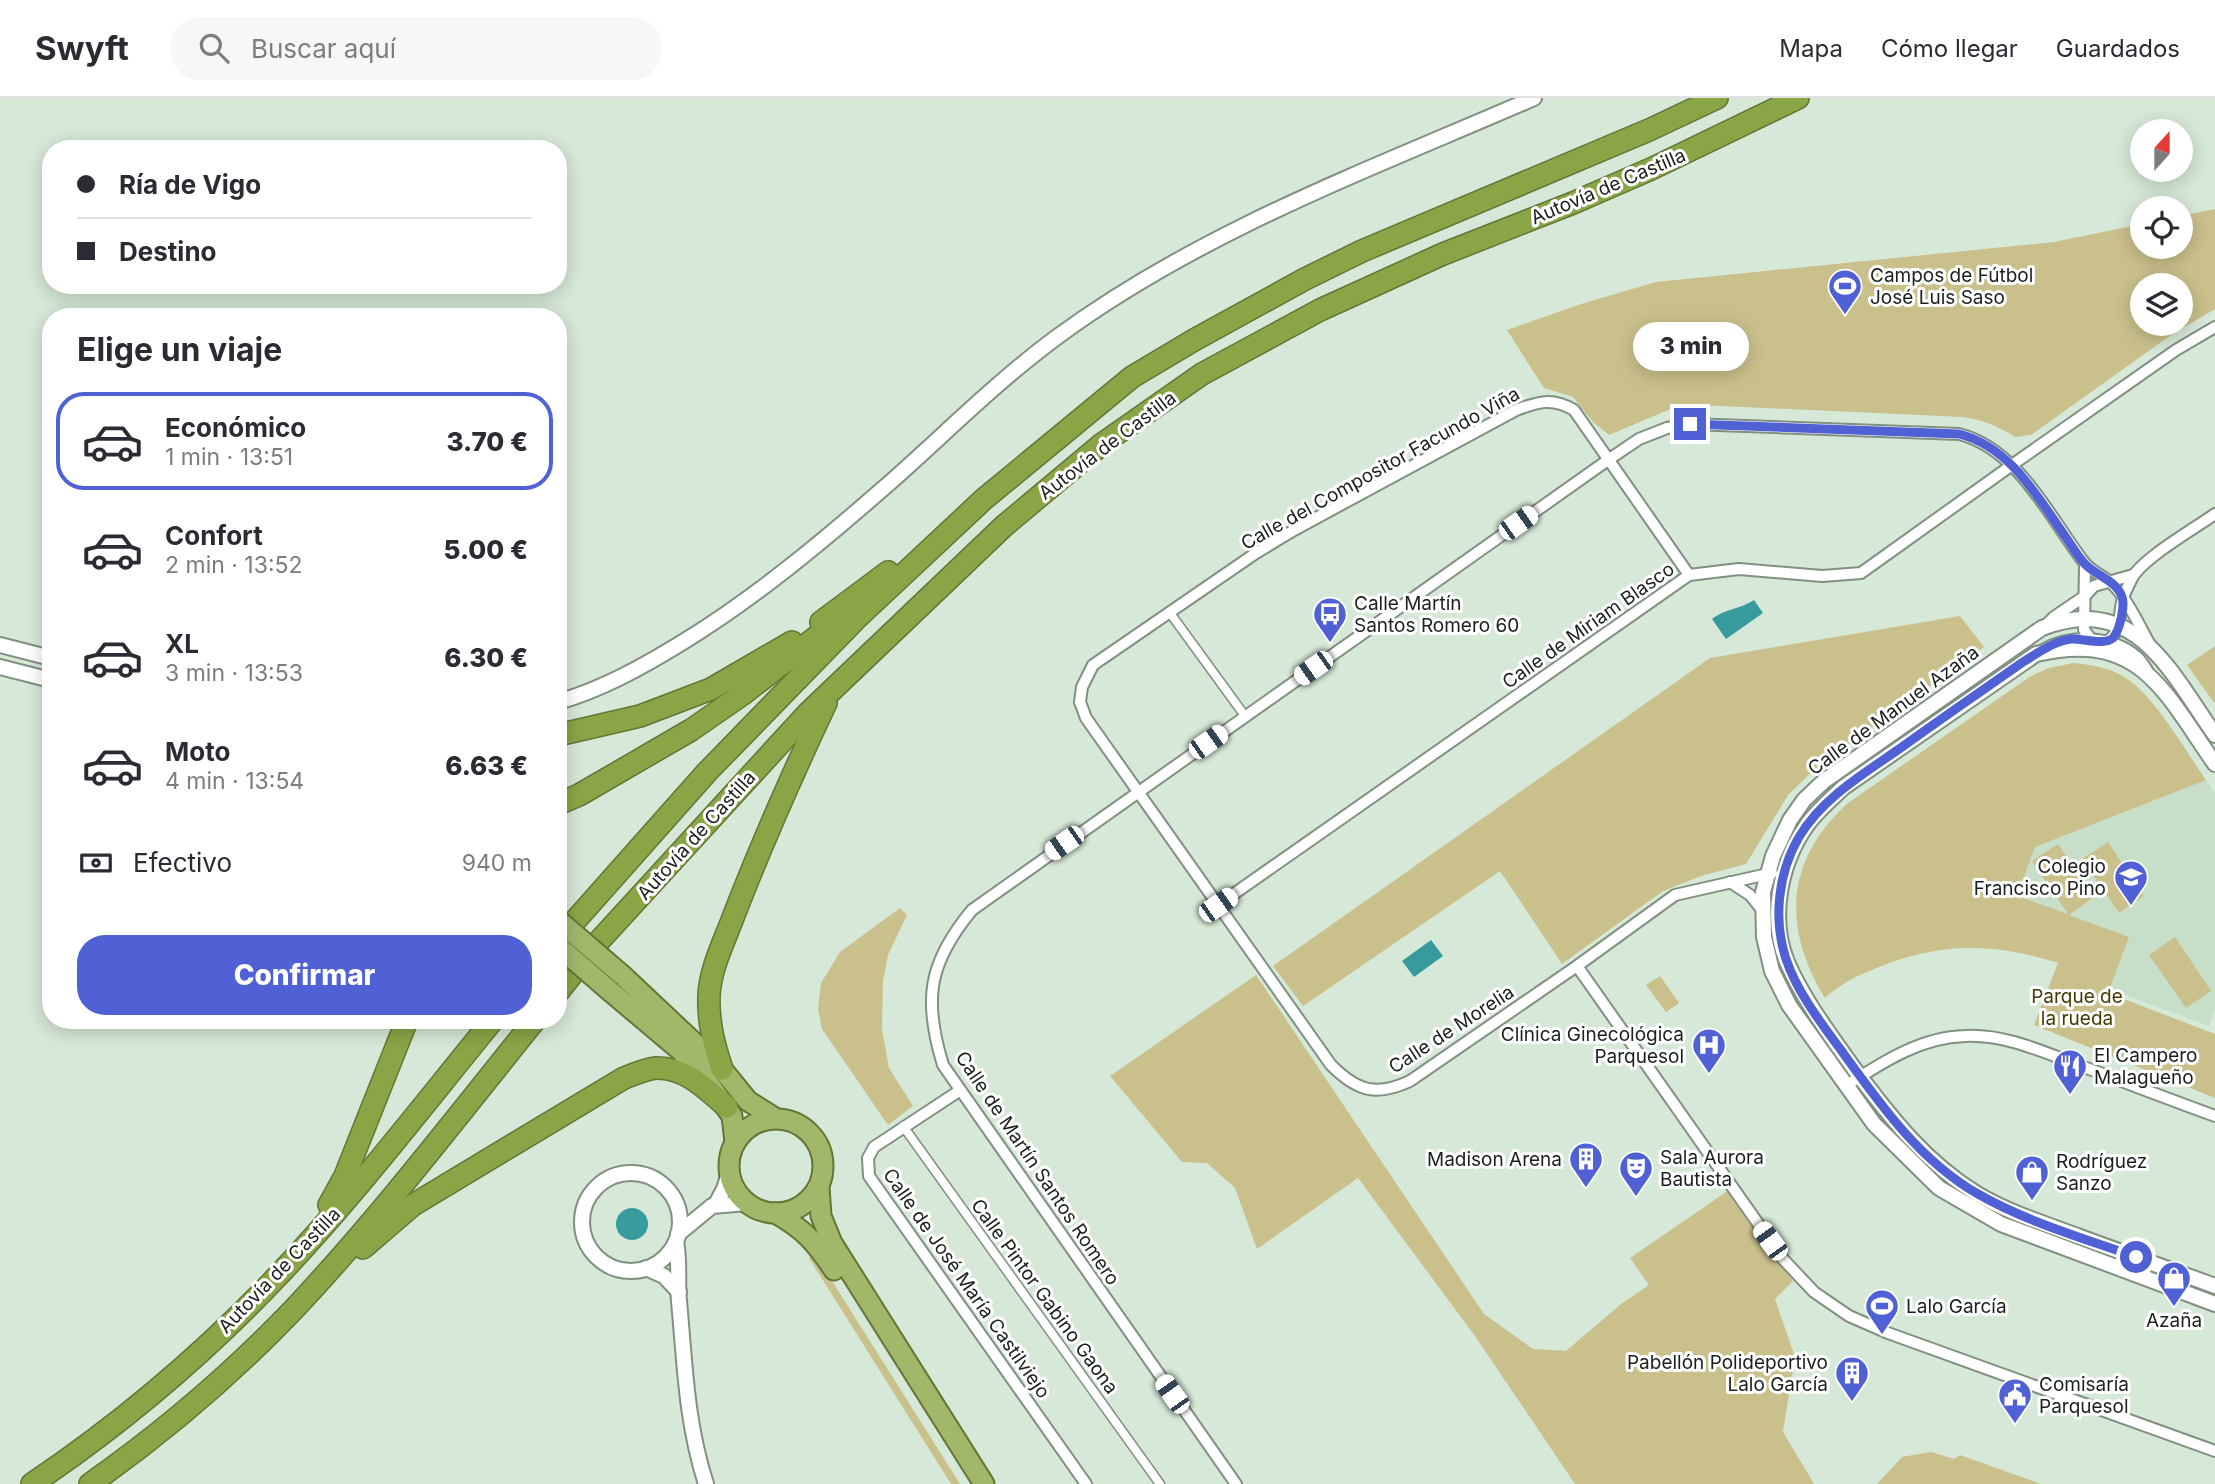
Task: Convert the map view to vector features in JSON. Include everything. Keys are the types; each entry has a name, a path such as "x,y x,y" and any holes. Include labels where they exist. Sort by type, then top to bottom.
{"highway":[{"name":"Autovía de Castilla","path":"567,981 600,940 807,714 1003,526 1102,444 1202,374 1368,286 1651,169 1798,98"},
{"name":"Autovía de Castilla","path":"567,930 707,772 859,616 984,499 1132,377 1205,334 1362,251 1711,100"},
{"path":"567,800 691,730 743,694 847,613 978,486 1063,418 1132,377"},
{"path":"567,733 640,716 722,683 834,614 893,568"},
{"path":"722,1069 711,1039 709,994 713,971 759,851 832,692"},
{"path":"567,928 622,975 722,1069 748,1101 775,1118 802,1126 812,1135 820,1147 823,1160 819,1188 821,1216 832,1242 984,1484"},
{"path":"567,954 681,1051 727,1107 734,1122 735,1142 729,1173 738,1195 760,1211 789,1212 801,1207 819,1188"},
{"path":"276,1278 299,1241 332,1200 345,1176 403,1029"},
{"name":"Autovía de Castilla","path":"32,1484 77,1453 154,1392 276,1278 353,1192 486,1029"},
{"name":"Autovía de Castilla","path":"90,1484 175,1420 295,1307 372,1221 528,1029"},
{"path":"295,1307 413,1205 624,1078 654,1068 673,1069 704,1087 727,1107"},
{"path":"735,1142 752,1125 775,1118"},
{"path":"775,1213 801,1228 821,1251 970,1484"}],"street":[{"path":"567,698 635,671 713,624 811,551 1012,372 1058,336 1155,272 1251,221 1534,98"},
{"name":"Calle de Miriam Blasco","path":"1218,905 1689,575 1739,569 1822,576 1861,573 2176,350 2215,327"},
{"name":"Calle del Compositor Facundo Viña","path":"1138,792 1086,718 1080,702 1082,687 1093,665 1294,530 1541,400 1561,403 1574,410 1689,575"},
{"name":"Calle de Martín Santos Romero","path":"1236,1484 943,1065 933,1033 930,1010 937,970 943,951 955,930 972,910 1005,884 1608,460 1639,439 1667,428 1715,424 1959,434 1987,444 2012,465 2085,565 2116,586 2151,645"},
{"path":"2087,643 2112,639 2119,624 2123,598 2133,575 2154,556 2215,514"},
{"path":"2085,565 2083,618 2087,643"},
{"name":"Calle de Manuel Azaña","path":"2133,575 2094,586 2085,596 2042,628 1824,781 1804,800 1782,834 1766,875 1762,910 1764,937 1773,971 1789,1005 1874,1125 1939,1188 2001,1224 2215,1304"},
{"path":"1170,613 1245,716"},
{"path":"2083,618 2119,624 2151,645 2215,735"},
{"name":"Calle de Manuel Azaña","path":"2042,628 2061,621 2083,618"},
{"path":"2105,642 2137,657 2215,764"},
{"path":"2087,643 2125,658 2153,678"},
{"name":"Calle de Manuel Azaña","path":"2087,643 2036,654 1844,787 1808,824 1785,869 1779,900 1779,925 1786,960 1804,995 1888,1114 1907,1136 1944,1170 1977,1194 2042,1223 2215,1286"},
{"path":"0,645 42,656"},
{"path":"0,667 42,678"},
{"name":"Calle de Morelia","path":"1138,792 1331,1065 1345,1079 1369,1090 1382,1091 1410,1081 1675,895 1785,869"},
{"path":"1730,882 1750,895 1762,910"},
{"path":"1577,966 1783,1259 1814,1292 1850,1316 1888,1333 2215,1451"},
{"path":"1847,1085 1886,1060 1918,1045 1963,1036 1987,1036 2023,1044 2215,1116"},
{"name":"Calle de José María Castilviejo","path":"959,1091 874,1147 868,1158 869,1176 1086,1484"},
{"name":"Calle Pintor Gabino Gaona","path":"904,1126 1160,1484"},
{"path":"706,1484 696,1455 687,1405 679,1292 677,1237 680,1218 676,1202 656,1180 628,1173 610,1178 594,1189 584,1206 582,1226 593,1252 608,1265 637,1270 646,1268 667,1255 677,1237 722,1195 729,1173"},
{"path":"676,1202 687,1206 711,1207 747,1203"},
{"path":"646,1268 664,1276 679,1292"}],"shaded area":[{"name":"Colegio Francisco Pino","path":"2206,780 2215,793 2215,1009 2209,1026 2109,989 2017,896 2035,847"}],"green space":[{"name":"Campos de Fútbol José Luis Saso","path":"2215,209 2215,309 2193,322 2193,273 2130,273 2130,336 2170,336 2031,435 2015,437 1990,424 1963,417 1698,405 1668,410 1609,435 1593,422 1573,397 1544,388 1507,330 1656,282 2054,242 2130,226 2130,259 2193,259 2193,214"},
{"path":"1960,616 1984,647 1815,769 1788,795 1746,864 1701,876 1663,891 1562,964 1500,871 1303,1006 1273,966 1710,658"},
{"path":"2215,646 2215,704 2187,665"},
{"name":"Parque de la rueda","path":"2073,663 2110,670 2133,683 2156,707 2206,780 2035,847 2017,896 2068,914 2032,861 2058,844 2094,897 2069,915 2129,937 2108,993 2215,1034 2215,1098 2034,1025 2058,963 2010,951 1965,948 1943,950 1898,960 1867,972 1842,985 1825,998 1811,972 1802,946 1797,921 1797,896 1802,871 1812,848 1827,825 1848,803 2031,676 2049,668"},
{"path":"2108,842 2144,896 2119,913 2082,859"},
{"path":"900,908 907,915 888,955 883,981 882,1029 889,1068 913,1106 888,1125 822,1029 818,1009 821,983 840,952"},
{"path":"2175,937 2211,991 2186,1008 2149,955"},
{"path":"1256,975 1484,1314 1533,1349 1566,1351 1621,1304 1649,1285 1630,1258 1732,1188 1793,1281 1775,1299 1795,1357 1783,1432 1814,1484 1575,1484 1475,1336 1358,1178 1257,1249 1235,1188 1207,1163 1182,1162 1110,1076"},
{"path":"1660,976 1679,1003 1666,1012 1646,985"},
{"path":"815,1254 960,1484 951,1484 809,1258"},
{"path":"1931,1452 1954,1459 1960,1455 2041,1484 1877,1484 1902,1457"}],"water":[{"path":"1754,600 1763,613 1726,639 1712,619"},
{"path":"1431,940 1443,956 1414,977 1402,961"},
{"path":"632,1208 643,1213 648,1224 643,1235 632,1240 621,1235 616,1224 621,1213"}],"place":[{"name":"Campos de Fútbol José Luis Saso","path":"1845,316"},
{"name":"Calle Martín Santos Romero 60","path":"1330,644"},
{"name":"Colegio Francisco Pino","path":"2131,907"},
{"name":"Clínica Ginecológica Parquesol","path":"1709,1075"},
{"name":"El Campero Malagueño","path":"2070,1096"},
{"name":"Madison Arena","path":"1586,1189"},
{"name":"Sala Aurora Bautista","path":"1636,1198"},
{"name":"Rodríguez Sanzo","path":"2032,1202"},
{"name":"Azaña","path":"2174,1308"},
{"name":"Lalo García","path":"1882,1336"},
{"name":"Pabellón Polideportivo Lalo García","path":"1852,1403"},
{"name":"Comisaría Parquesol","path":"2015,1425"}],"route":[{"path":"1690,424 1959,434 1970,437 1987,444 2012,465 2085,565 2116,586 2123,598 2119,624 2112,639 2105,642 2071,639 2052,645 2023,662 1844,787 1819,810 1800,837 1785,869 1779,900 1779,925 1786,960 1804,995 1834,1041 1907,1136 1944,1170 1977,1194 2042,1223 2136,1257"}]}
